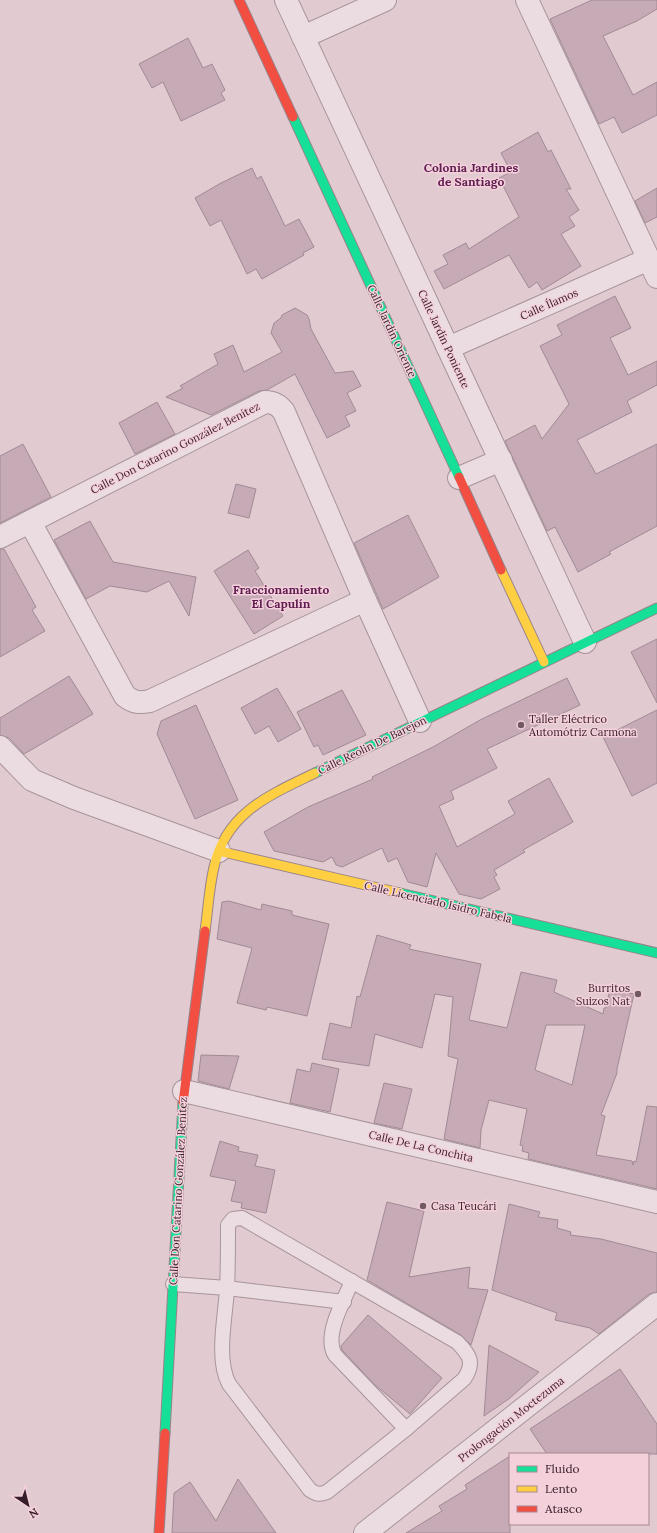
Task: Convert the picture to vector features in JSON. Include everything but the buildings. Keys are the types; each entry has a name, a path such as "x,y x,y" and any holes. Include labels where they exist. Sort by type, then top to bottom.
{"main road":[{"name":"Calle Jardín Oriente","path":"239,0 544,662"},
{"path":"544,662 657,608"},
{"name":"Calle Reolin De Barejon","path":"219,851 231,828 248,810 270,795 544,662"},
{"name":"Calle Licenciado Isidro Fabela","path":"219,851 657,953"},
{"name":"Calle Don Catarino González Benítez","path":"159,1533 184,1091 214,867 219,851"}],"street":[{"name":"Calle Jardín Poniente","path":"286,0 586,642"},
{"path":"303,37 385,0"},
{"path":"527,0 653,268"},
{"name":"Calle Ílamos","path":"448,348 653,268"},
{"name":"Calle Don Catarino González Benítez","path":"0,537 265,402 272,402 279,406 284,412 365,600 420,721"},
{"path":"459,478 501,460"},
{"path":"30,522 126,696 133,702 141,703 150,701 365,600"},
{"path":"0,747 32,780 74,798 219,851"},
{"name":"Calle De La Conchita","path":"184,1091 657,1202"},
{"name":"Prolongación Moctezuma","path":"365,1533 657,1304"}],"lane":[{"path":"242,1218 352,1281 457,1342 466,1350 470,1360 470,1369 464,1379 406,1429 327,1492 315,1494 310,1490 229,1384 224,1375 222,1358 227,1288 228,1225 233,1219 242,1218"},
{"path":"352,1281 332,1329 330,1339 331,1349 406,1429"},
{"path":"173,1284 227,1288 344,1302"}],"traffic: fast":[{"path":"293,117 459,477"},
{"path":"315,773 657,608"},
{"path":"400,893 657,953"},
{"path":"165,1433 183,1103"}],"traffic: slow":[{"path":"501,570 544,662"},
{"path":"205,931 214,867 220,848 229,832 239,819 266,798 315,773"},
{"path":"219,851 400,893"}],"traffic: jam":[{"path":"239,0 293,117"},
{"path":"459,477 501,570"},
{"path":"183,1103 205,931"},
{"path":"159,1533 165,1433"}],"place":[{"name":"Taller Eléctrico Automótriz Carmona","path":"521,725"},
{"name":"Burritos Suizos Nat","path":"638,994"},
{"name":"Casa Teucári","path":"423,1206"}],"district":[{"name":"Colonia Jardines de Santiago","path":"471,174"},
{"name":"Fraccionamiento El Capulín","path":"281,596"}]}
